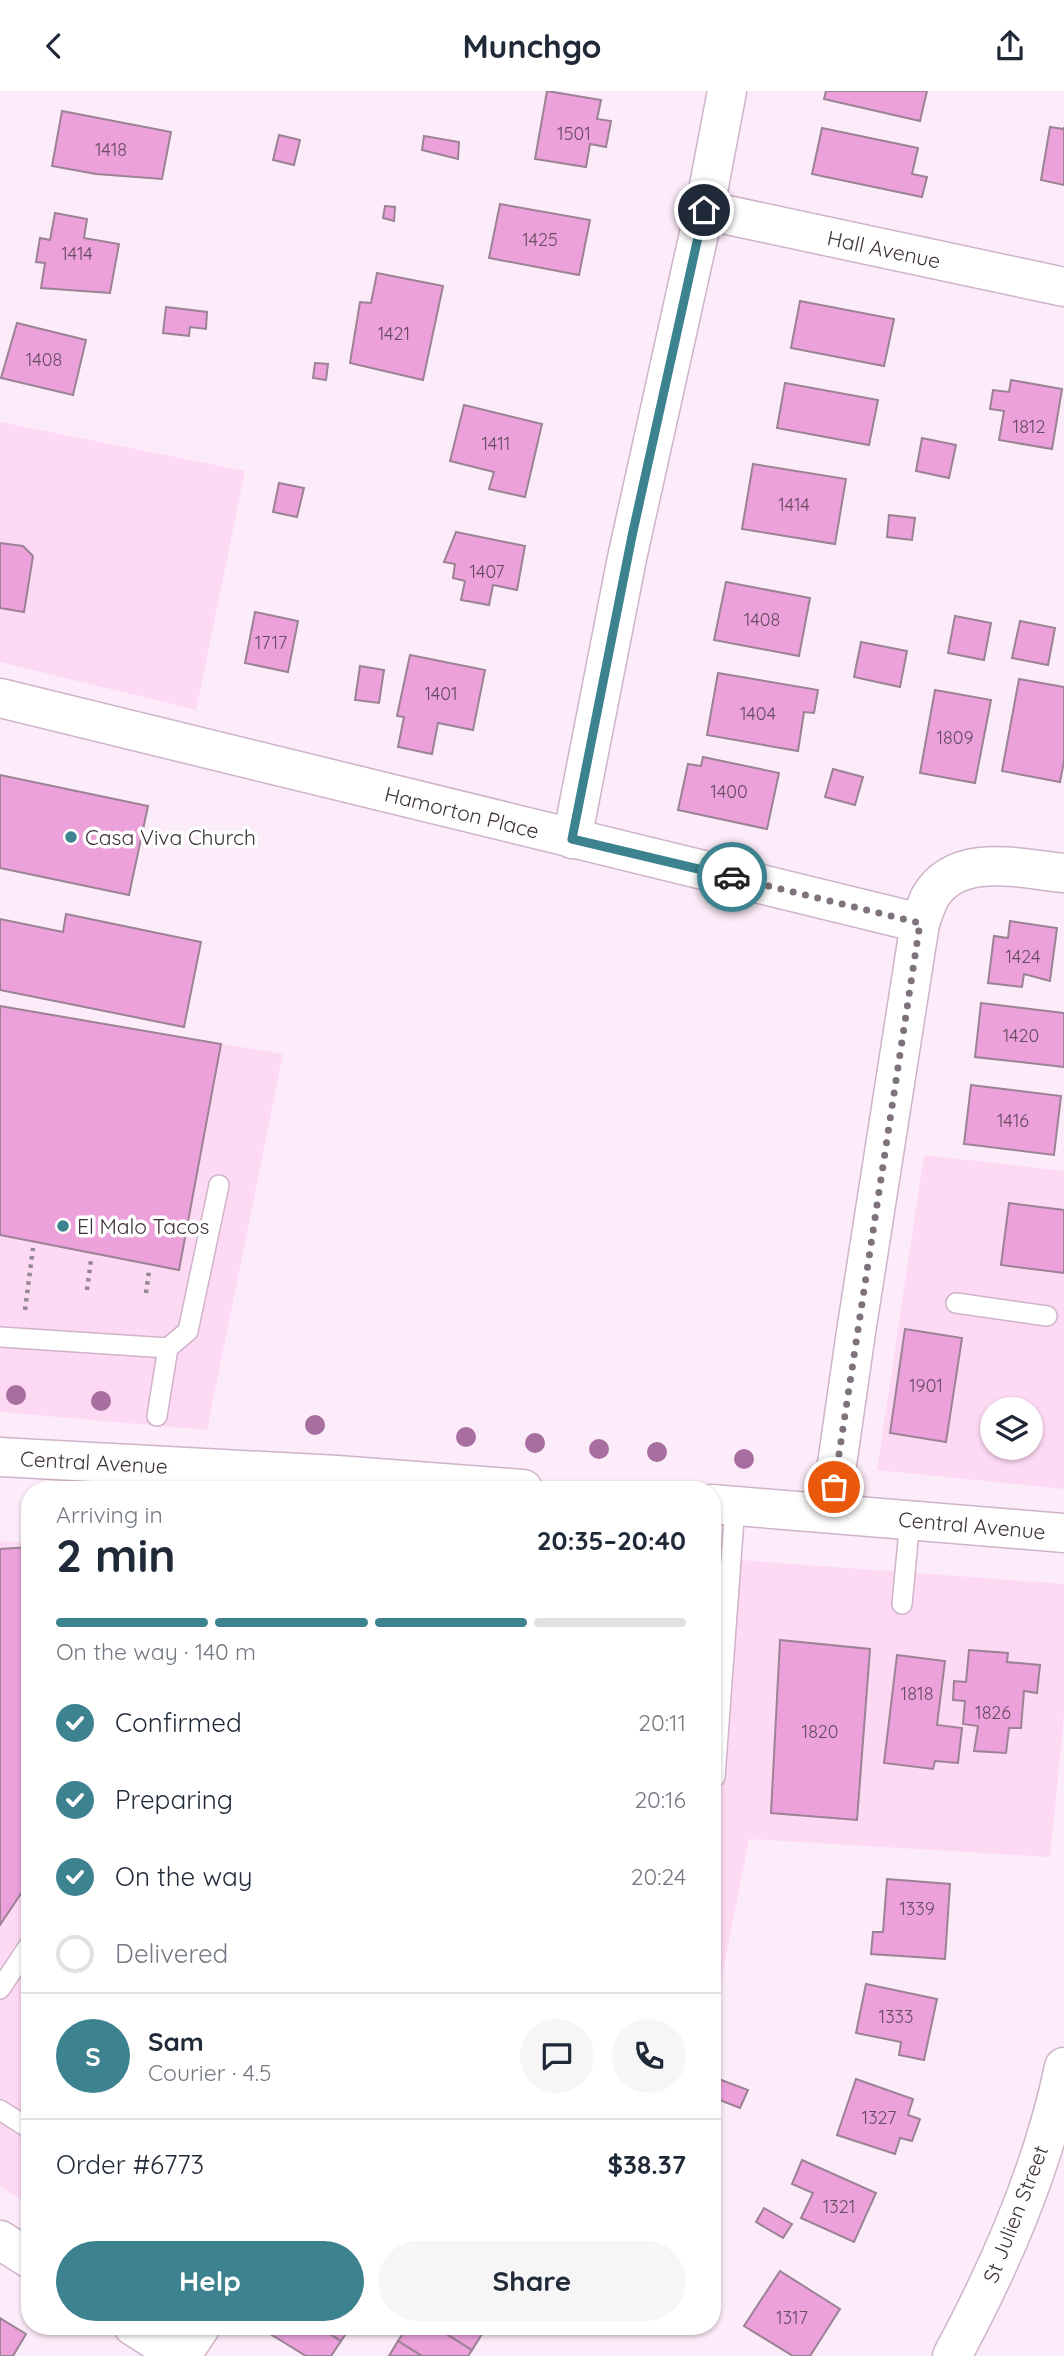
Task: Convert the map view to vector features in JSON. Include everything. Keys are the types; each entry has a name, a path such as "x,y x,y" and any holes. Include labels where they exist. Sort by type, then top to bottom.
{"street":[{"path":"572,839 629,547 704,210 727,91"},
{"name":"Hall Avenue","path":"704,210 1064,287"},
{"name":"Hamorton Place","path":"0,698 920,923"},
{"path":"830,1513 920,923 929,898 938,887 960,871 986,865 1064,873"},
{"name":"Central Avenue","path":"0,1457 105,1476 282,1481"},
{"name":"Central Avenue","path":"724,1505 1064,1533"},
{"name":"St Julien Street","path":"952,2356 990,2284 1010,2238 1047,2133 1064,2067"},
{"path":"0,2240 21,2253"},
{"path":"147,2335 181,2356 195,2335"}],"lane":[{"path":"156,1416 168,1347 188,1331 219,1185"},
{"path":"956,1303 1047,1316"},
{"path":"0,1337 168,1347"},
{"path":"721,1596 724,1505"},
{"path":"902,1604 910,1520"},
{"path":"0,1989 21,1958"},
{"path":"0,2110 21,2123"}],"path":[{"path":"26,1286 33,1248"},
{"path":"87,1290 92,1260"},
{"path":"146,1293 149,1271"}],"shaded area":[{"path":"0,422 245,471 196,710 0,662"},
{"path":"0,1006 283,1054 207,1430 0,1412"},
{"path":"924,1155 1064,1171 1064,1489 877,1470"},
{"path":"0,1541 21,1542 21,2200 0,2186"},
{"path":"721,1559 1064,1584 1064,1716 1050,1857 749,1839 721,1981"}],"building":[{"path":"547,91 601,100 597,119 611,121 606,147 590,144 586,167 535,159"},
{"path":"826,91 927,91 920,121 824,99"},
{"path":"62,111 171,132 162,179 96,174 52,166"},
{"path":"1050,127 1064,129 1064,185 1041,180"},
{"path":"822,128 918,148 912,174 927,177 922,197 812,174"},
{"path":"279,135 300,140 294,165 273,160"},
{"path":"424,136 459,142 458,159 422,150"},
{"path":"500,204 590,220 579,275 489,258"},
{"path":"385,206 395,207 394,221 383,218"},
{"path":"55,213 87,219 84,238 119,244 110,293 41,288 45,263 36,262 40,238 50,240"},
{"path":"377,273 443,286 423,380 350,363 360,302 371,303"},
{"path":"800,301 894,319 884,366 791,348"},
{"path":"166,307 207,312 206,329 190,327 189,336 163,333"},
{"path":"17,323 86,340 73,395 1,378"},
{"path":"315,363 328,364 326,380 313,378"},
{"path":"1011,380 1062,389 1052,449 999,440 1004,411 990,409 993,390 1009,392"},
{"path":"785,383 878,400 869,445 777,428"},
{"path":"464,405 542,424 525,497 489,489 494,472 450,461"},
{"path":"922,438 956,445 949,478 916,471"},
{"path":"753,464 846,479 835,544 742,529"},
{"path":"279,483 304,488 297,517 273,512"},
{"path":"889,515 915,518 912,540 887,537"},
{"path":"456,532 525,546 517,590 493,585 489,605 461,600 465,581 453,578 455,564 444,562"},
{"path":"0,543 23,546 33,556 24,612 0,608"},
{"path":"726,582 810,598 799,656 714,640"},
{"path":"255,612 298,621 288,672 245,663"},
{"path":"955,616 991,623 984,660 948,653"},
{"path":"1020,621 1055,628 1048,665 1012,658"},
{"path":"861,642 907,651 900,687 854,677"},
{"path":"410,655 485,670 473,730 438,723 432,754 398,747 404,717 397,716"},
{"path":"360,666 384,670 379,703 355,700"},
{"path":"718,673 818,690 814,713 804,712 798,751 707,735"},
{"path":"1019,679 1064,687 1064,761 1060,782 1002,771"},
{"path":"935,690 991,700 975,783 920,773"},
{"path":"703,757 779,773 767,829 678,810 688,764 701,766"},
{"path":"833,769 863,777 855,805 825,797"},
{"name":"Casa Viva Church","path":"0,775 148,806 129,895 0,868"},
{"path":"66,914 201,942 184,1027 0,990 0,919 63,932"},
{"path":"1010,921 1057,928 1050,981 1024,974 1022,987 988,983 994,936 1008,938"},
{"path":"981,1003 1064,1013 1064,1067 975,1057"},
{"path":"0,1006 221,1044 179,1270 0,1235"},
{"path":"971,1085 1061,1096 1054,1155 964,1144"},
{"path":"1009,1203 1064,1210 1064,1273 1001,1265"},
{"path":"905,1329 962,1338 946,1442 890,1433"},
{"path":"21,1548 21,1894 0,1925 0,1549"},
{"path":"780,1640 870,1649 857,1820 771,1813"},
{"path":"969,1650 1008,1653 1007,1662 1040,1665 1037,1693 1024,1691 1021,1728 1009,1728 1006,1753 974,1751 978,1726 963,1724 965,1701 953,1700 954,1681 966,1682"},
{"path":"897,1655 945,1661 937,1725 962,1728 958,1763 935,1761 933,1769 884,1763"},
{"path":"887,1879 950,1884 945,1959 871,1954 873,1932 883,1932"},
{"path":"866,1984 937,1999 924,2060 899,2055 901,2042 856,2033"},
{"path":"856,2079 913,2099 908,2115 920,2119 912,2141 900,2138 895,2154 837,2135"},
{"path":"721,2080 748,2090 740,2108 721,2101"},
{"path":"802,2160 876,2193 854,2242 801,2218 813,2193 792,2184"},
{"path":"764,2208 792,2224 783,2238 756,2222"},
{"path":"780,2271 840,2309 810,2356 793,2356 744,2326"},
{"path":"0,2318 21,2331 21,2335 25,2335 13,2356 0,2356"},
{"path":"272,2335 332,2335 341,2341 331,2356 306,2356"},
{"path":"332,2335 345,2335 341,2341"},
{"path":"402,2335 448,2335 472,2350 468,2356 422,2356 398,2341"},
{"path":"448,2335 481,2335 472,2350"},
{"path":"398,2341 422,2356 389,2356"}],"way so far":[{"path":"732,877 920,923 834,1487"}],"place":[{"name":"Casa Viva Church","path":"71,837"},
{"name":"El Malo Tacos","path":"63,1226"}],"route":[{"path":"704,210 632,536 572,839 732,877"}]}
